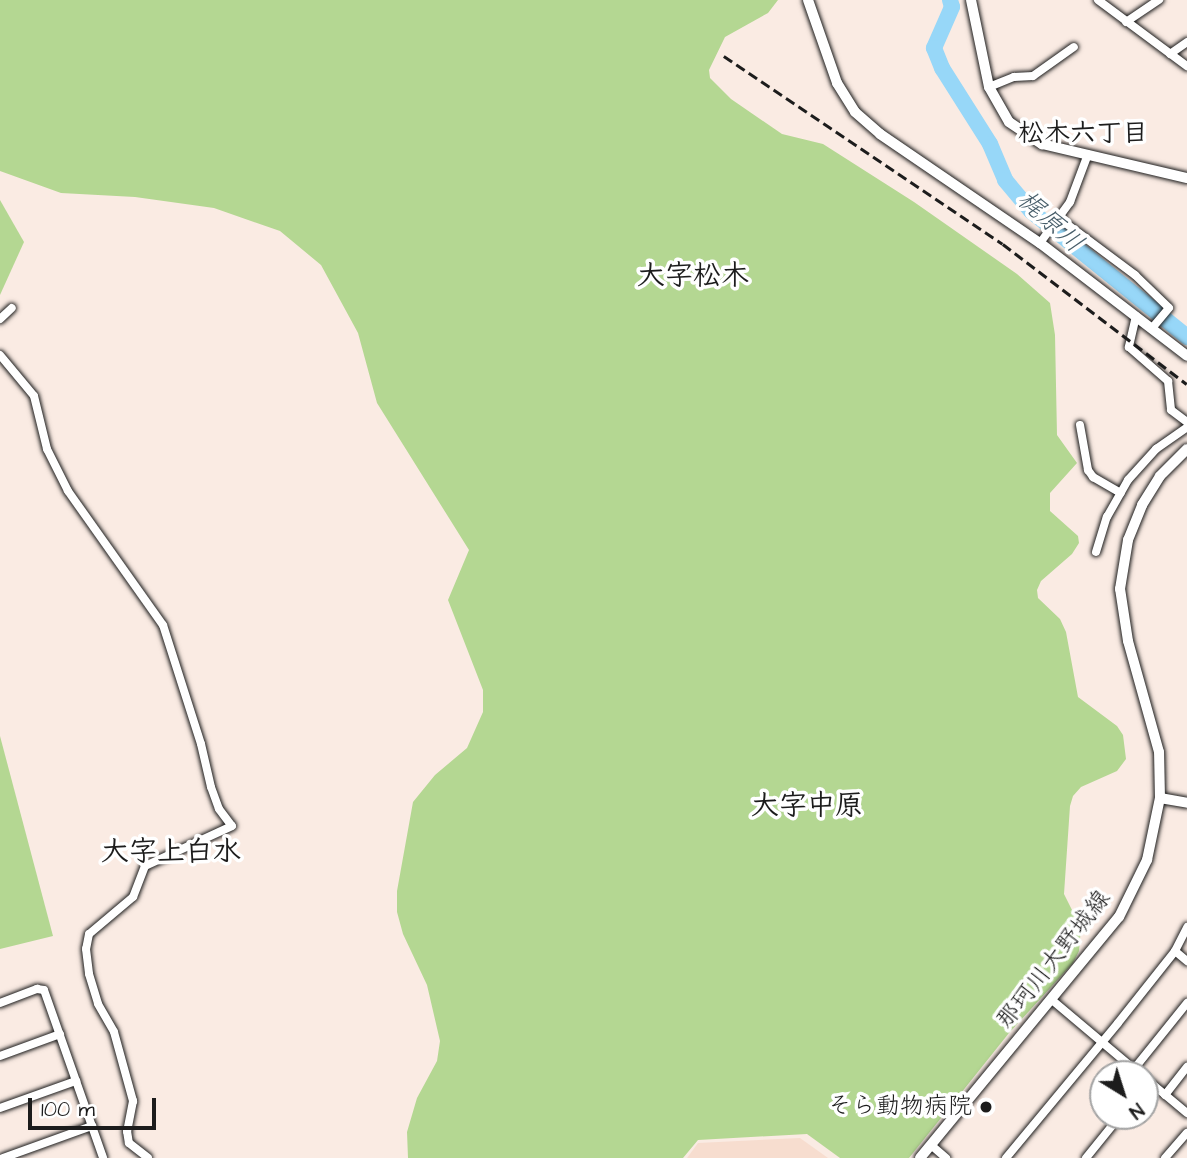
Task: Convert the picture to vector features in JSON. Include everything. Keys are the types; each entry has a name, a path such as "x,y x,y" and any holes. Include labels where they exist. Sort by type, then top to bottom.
{"main road":[{"path":"971,0 989,87 1009,122 1026,136 1042,144 1187,178"},
{"name":"那珂川大野城線","path":"920,1158 1119,917 1147,860 1160,798 1156,737 1128,640 1121,589 1128,540 1142,505 1160,476 1187,449"}],"street":[{"path":"808,0 837,82 855,112 880,134 1040,243 1187,356"},
{"path":"1098,0 1187,66"},
{"path":"1126,22 1159,0"},
{"path":"1170,54 1187,43"},
{"path":"989,87 1014,76 1033,76 1074,47"},
{"path":"1040,243 1070,202 1088,154"},
{"path":"1060,219 1135,275 1169,308 1152,328"},
{"path":"0,318 12,308"},
{"path":"1096,552 1107,517 1128,480 1156,449 1187,425 1171,410 1168,381 1129,347 1136,316"},
{"path":"0,355 34,396 47,449 68,491 163,625 192,713 211,787 219,809 232,826 145,866 133,897 89,934 86,949 89,974 98,1003 114,1032 133,1101 127,1131 129,1143 148,1158"},
{"path":"1080,425 1088,470 1093,477 1121,493"},
{"path":"1160,798 1187,803"},
{"path":"1006,1158 1175,951 1187,927"},
{"path":"1175,951 1187,961"},
{"path":"0,1003 37,989 44,990 103,1158"},
{"path":"1052,1000 1124,1060"},
{"path":"1145,1060 1187,1003"},
{"path":"0,1056 60,1034"},
{"path":"1165,1095 1187,1067"},
{"path":"0,1108 76,1082"},
{"path":"1159,1091 1187,1114"},
{"path":"3,1158 92,1126"},
{"path":"1086,1158 1109,1130"},
{"path":"1166,1158 1187,1133"},
{"path":"930,1145 946,1158"}],"shaded area":[{"path":"800,1138 828,1158 687,1158 698,1143"}],"green space":[{"path":"0,0 778,0 768,13 725,37 709,70 710,78 731,99 782,134 823,144 914,202 1017,274 1050,303 1055,335 1057,435 1077,463 1050,493 1050,511 1078,536 1079,543 1072,554 1041,581 1037,590 1038,598 1060,619 1066,632 1078,697 1117,726 1123,735 1126,759 1117,771 1081,787 1073,796 1070,806 1064,894 1081,928 1079,951 1073,963 1009,1033 909,1158 840,1158 807,1134 698,1140 683,1158 408,1158 407,1132 417,1098 437,1061 440,1041 427,985 403,934 397,912 397,891 413,802 435,775 467,748 483,712 483,690 448,600 469,550 377,403 358,333 321,265 280,231 214,208 135,197 61,193 0,171"},
{"path":"0,200 24,242 0,295"},
{"path":"0,736 53,936 0,949"}],"waterway":[{"name":"梶原川","path":"950,0 952,7 934,48 942,68 990,144 1005,180 1031,211 1187,337"}],"railway":[{"path":"724,56 1003,244 1187,384"}],"place":[{"name":"そら動物病院","path":"986,1107"}],"district":[{"name":"松木六丁目","path":"1083,134"},
{"name":"大字松木","path":"693,276"},
{"name":"大字中原","path":"807,806"},
{"name":"大字上白水","path":"171,852"}]}
